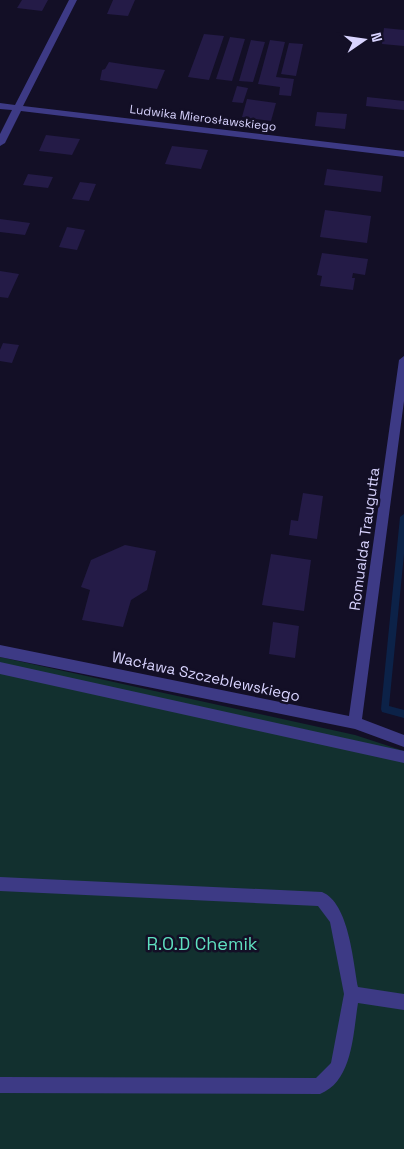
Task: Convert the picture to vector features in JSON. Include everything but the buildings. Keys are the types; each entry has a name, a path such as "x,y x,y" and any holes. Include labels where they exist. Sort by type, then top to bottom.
{"street":[{"path":"0,143 73,0"},
{"name":"Ludwika Mierosławskiego","path":"0,106 404,154"},
{"name":"Romualda Traugutta","path":"355,723 404,360"},
{"name":"Wacława Szczeblewskiego","path":"0,651 355,723 404,741"},
{"path":"0,668 262,724 404,757"},
{"path":"0,884 322,899 337,919 352,994 338,1067 320,1086 0,1085"},
{"path":"352,994 404,1002"}],"green space":[{"name":"R.O.D Chemik","path":"0,657 355,735 404,751 404,1149 0,1149"}],"waterway":[{"path":"404,517 385,709 404,714"}]}
